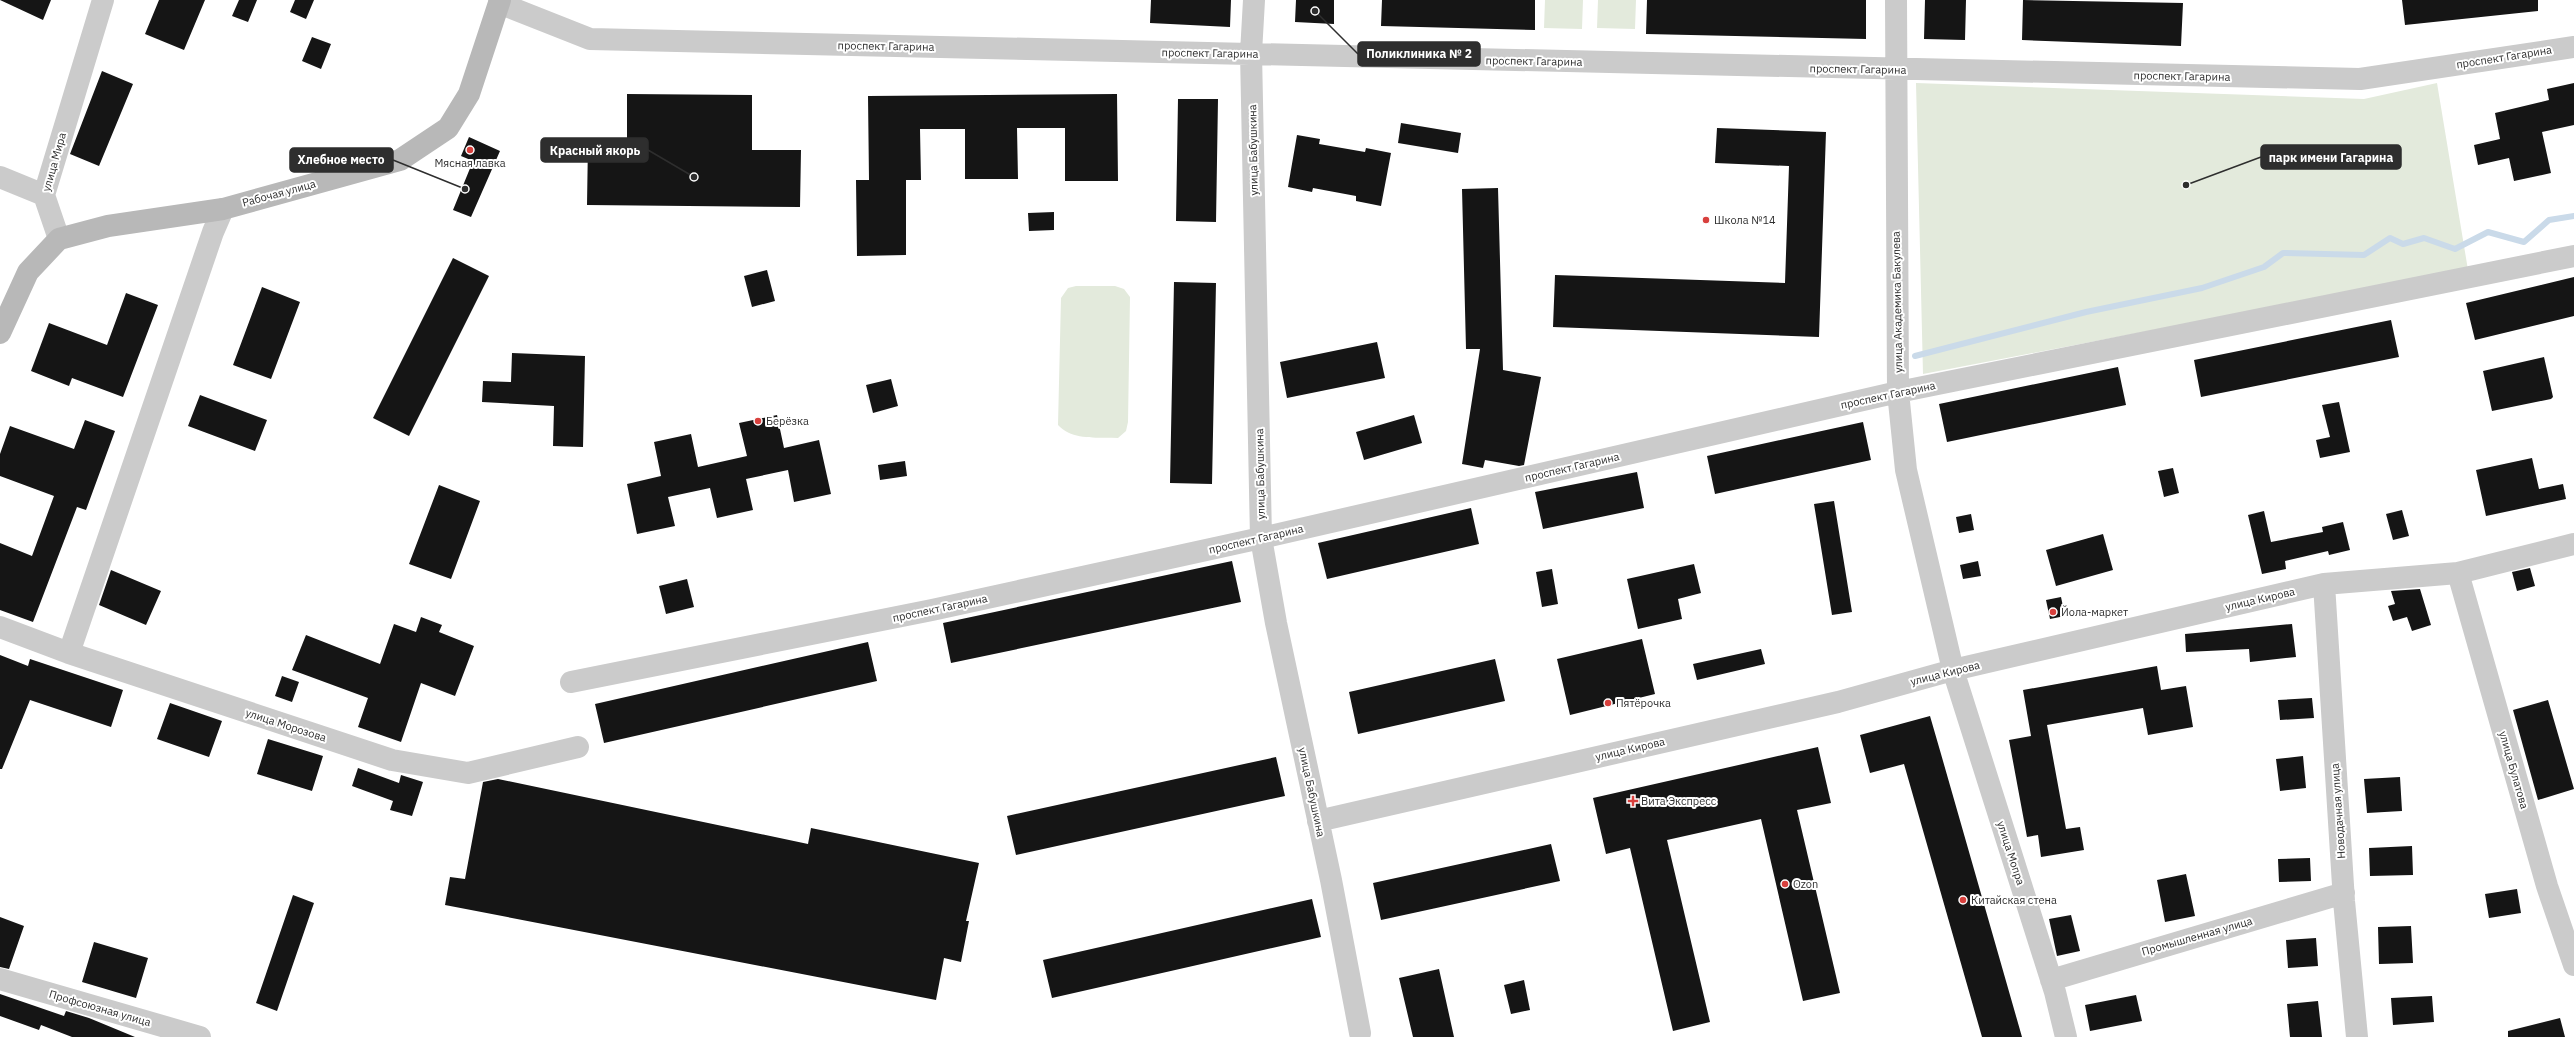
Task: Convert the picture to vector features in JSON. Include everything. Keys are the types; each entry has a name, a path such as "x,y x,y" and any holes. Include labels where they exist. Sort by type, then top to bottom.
{"street":[{"name":"улица Мира","path":"59,239 44,195 103,0"},
{"name":"улица Бабушкина","path":"1254,0 1251,54 1261,538 1276,623 1318,821 1360,1033"},
{"name":"улица Академика Бакулева","path":"1896,0 1895,70 1898,392 1906,470 1953,670"},
{"name":"проспект Гагарина","path":"499,2 590,40 1895,70 2360,79 2574,47"},
{"name":"Рабочая улица","path":"59,239 108,226 223,209 400,160 448,128 469,94 499,2"},
{"path":"0,177 44,195"},
{"path":"69,653 145,428 223,209"},
{"path":"0,333 28,272 59,239"},
{"name":"проспект Гагарина","path":"571,682 932,610 1261,538 1898,392 2574,256"},
{"name":"улица Кирова","path":"1318,821 1838,702 1953,670 2324,584 2458,574 2574,544"},
{"name":"улица Булатова","path":"2458,574 2547,886 2574,965"},
{"name":"Новодачная улица","path":"2324,584 2344,893 2357,1037"},
{"name":"улица Морозова","path":"0,627 69,653 392,760 468,773 578,747"},
{"name":"улица Мопра","path":"1953,670 2051,980 2066,1037"},
{"name":"Промышленная улица","path":"2051,980 2344,893"},
{"name":"Профсоюзная улица","path":"0,979 200,1037"}],"shaded area":[{"path":"1545,0 1583,0 1582,29 1544,28"},
{"path":"1598,0 1636,0 1635,29 1597,28"},
{"path":"1916,83 2364,99 2437,83 2468,270 1923,374"},
{"path":"1076,286 1115,286 1124,289 1130,297 1128,422 1126,431 1118,438 1078,436 1071,434 1058,425 1061,298 1068,288"}],"building":[{"path":"0,0 51,0 43,20"},
{"path":"159,0 205,0 184,50 145,34"},
{"path":"239,0 257,0 248,22 232,16"},
{"path":"295,0 314,0 306,19 290,12"},
{"path":"1151,0 1231,0 1230,27 1150,23"},
{"path":"1296,0 1334,0 1334,24 1295,22"},
{"path":"1382,0 1535,0 1535,30 1381,26"},
{"path":"1647,0 1866,0 1866,39 1646,34"},
{"path":"1925,0 1966,0 1965,40 1924,39"},
{"path":"2023,0 2183,3 2181,46 2022,40"},
{"path":"2402,0 2538,0 2538,11 2405,25"},
{"path":"312,37 331,44 321,69 302,61"},
{"path":"102,71 133,84 99,166 70,154"},
{"path":"2574,83 2574,125 2542,132 2551,173 2514,181 2509,158 2478,165 2474,145 2500,139 2495,113 2549,100 2547,89"},
{"path":"627,94 752,95 752,150 801,150 800,207 587,205 588,142 627,143"},
{"path":"1117,94 1118,181 1065,181 1065,128 1017,128 1018,179 965,179 965,129 920,129 921,180 906,180 906,255 857,256 856,180 869,180 868,96"},
{"path":"1178,99 1218,99 1216,222 1176,221"},
{"path":"1401,123 1461,133 1458,153 1398,143"},
{"name":"Школа №14","path":"1717,128 1826,132 1819,337 1553,327 1555,275 1785,283 1789,166 1715,163"},
{"path":"1297,135 1320,139 1319,144 1365,152 1366,148 1391,153 1381,206 1356,201 1356,196 1313,188 1312,192 1288,187"},
{"path":"469,137 500,151 471,217 453,210 473,161 461,156"},
{"path":"1498,188 1503,370 1541,377 1524,465 1519,466 1485,460 1483,468 1462,464 1480,349 1466,349 1462,189"},
{"path":"1054,212 1054,230 1029,231 1028,213"},
{"path":"453,258 489,276 409,436 373,418"},
{"path":"767,270 775,301 752,307 744,276"},
{"path":"2574,277 2574,316 2475,340 2466,303"},
{"path":"1174,282 1216,283 1212,484 1170,483"},
{"path":"262,287 300,302 271,379 233,365"},
{"path":"126,293 158,305 123,397 72,378 69,386 31,371 49,323 107,345"},
{"path":"2391,320 2399,357 2201,397 2194,360"},
{"path":"1377,342 1385,378 1287,398 1280,362"},
{"path":"512,353 585,356 583,447 553,446 554,406 482,402 483,381 511,382"},
{"path":"2544,357 2553,397 2551,399 2492,411 2483,371"},
{"path":"2118,367 2126,405 1947,442 1939,404"},
{"path":"891,379 898,406 873,413 866,385"},
{"path":"200,395 267,420 255,451 188,426"},
{"path":"2339,402 2350,452 2320,458 2316,440 2330,437 2322,405"},
{"name":"Берёзка","path":"777,415 784,448 819,440 831,494 794,502 788,470 746,479 753,510 717,518 710,488 668,497 675,526 637,534 627,484 661,476 654,442 691,434 698,467 747,456 739,423"},
{"path":"1414,415 1422,443 1364,460 1356,432"},
{"path":"85,420 115,431 86,510 77,507 33,622 0,610 0,543 32,556 54,496 0,476 0,454 10,426 74,449"},
{"path":"1863,422 1871,460 1715,494 1707,456"},
{"path":"2532,458 2539,489 2563,484 2566,499 2486,516 2476,470"},
{"path":"905,461 907,476 880,480 878,465"},
{"path":"2173,468 2179,493 2164,497 2158,471"},
{"path":"1637,472 1644,508 1543,529 1535,492"},
{"path":"439,485 480,501 451,579 409,564"},
{"path":"1834,501 1852,612 1832,615 1814,504"},
{"path":"1471,508 1479,544 1327,579 1318,543"},
{"path":"2402,510 2409,536 2393,540 2386,514"},
{"path":"2264,511 2271,542 2323,532 2322,527 2343,522 2350,550 2329,555 2328,551 2285,561 2286,569 2262,574 2248,515"},
{"path":"1971,514 1974,530 1959,533 1956,517"},
{"path":"2103,534 2113,570 2056,586 2046,550"},
{"path":"1232,561 1241,602 951,663 943,623"},
{"path":"1978,561 1981,576 1963,579 1960,565"},
{"path":"1694,564 1701,593 1678,599 1682,619 1638,629 1627,579"},
{"path":"2530,568 2535,586 2517,591 2512,572"},
{"path":"1552,569 1558,604 1542,607 1536,572"},
{"path":"111,570 161,591 146,625 99,605"},
{"path":"687,579 694,607 666,614 659,586"},
{"path":"2420,589 2431,625 2412,631 2407,617 2393,621 2388,606 2395,604 2391,591"},
{"path":"2061,597 2065,616 2050,619 2046,600"},
{"path":"421,617 442,625 439,632 474,646 455,696 421,683 401,742 358,727 368,698 292,670 306,635 380,664 394,624 416,632"},
{"path":"2292,624 2296,657 2250,662 2249,649 2186,652 2185,634"},
{"path":"1642,639 1655,694 1570,715 1557,659"},
{"path":"868,642 877,681 604,743 595,704"},
{"path":"1761,649 1765,664 1697,680 1693,664"},
{"path":"0,655 28,666 30,659 123,690 111,727 30,700 2,769 0,769"},
{"path":"1495,659 1505,701 1358,734 1349,692"},
{"path":"2157,666 2161,690 2186,686 2193,727 2148,735 2143,708 2047,725 2066,829 2080,827 2084,850 2041,857 2038,835 2027,837 2009,740 2031,736 2023,690"},
{"path":"282,676 299,682 292,702 275,696"},
{"path":"2312,698 2314,718 2280,720 2278,700"},
{"path":"2548,700 2574,789 2538,800 2513,710"},
{"path":"170,703 222,721 209,757 157,739"},
{"name":"Китайская стена","path":"1930,716 2022,1037 1982,1037 1904,764 1870,773 1860,735"},
{"path":"268,739 323,756 312,791 257,774"},
{"path":"1818,747 1831,803 1797,810 1840,993 1803,1001 1761,819 1667,840 1710,1022 1673,1031 1630,848 1606,854 1593,798"},
{"path":"2303,756 2306,788 2280,791 2276,759"},
{"path":"1276,757 1285,796 1016,855 1007,816"},
{"path":"358,768 399,783 401,775 423,782 412,816 390,810 393,801 352,786"},
{"path":"2400,777 2402,811 2367,813 2364,779"},
{"path":"498,779 808,844 811,828 979,863 966,921 969,921 961,962 944,958 936,1000 445,905 450,877 465,879 483,782"},
{"path":"1551,844 1560,881 1381,920 1373,883"},
{"path":"2412,846 2413,875 2370,876 2369,848"},
{"path":"2310,858 2311,881 2279,882 2278,859"},
{"path":"2186,874 2195,916 2165,922 2157,880"},
{"path":"2517,889 2521,913 2489,918 2485,894"},
{"path":"293,895 314,903 277,1011 256,1003"},
{"path":"1312,899 1321,937 1052,998 1043,960"},
{"path":"2071,915 2080,951 2057,956 2049,919"},
{"path":"0,917 24,926 9,969 0,967"},
{"path":"2411,926 2413,963 2379,964 2378,927"},
{"path":"2316,938 2318,966 2288,968 2286,940"},
{"path":"94,942 148,958 136,998 82,982"},
{"path":"1439,969 1454,1037 1413,1037 1399,978"},
{"path":"1524,980 1530,1010 1511,1014 1504,985"},
{"path":"0,994 64,1016 66,1011 89,1018 135,1037 72,1037 41,1025 39,1030 0,1016"},
{"path":"2136,995 2142,1021 2090,1031 2085,1005"},
{"path":"2432,996 2434,1022 2393,1025 2391,998"},
{"path":"2318,1001 2322,1037 2290,1037 2287,1004"},
{"path":"2560,1018 2565,1037 2508,1037 2508,1031"}],"waterway":[{"path":"1915,356 2086,312 2202,288 2264,267 2283,253 2364,255 2390,238 2403,244 2424,238 2455,249 2488,232 2524,242 2549,220 2574,216"}],"place":[{"name":"Поликлиника № 2","path":"1315,11"},
{"name":"Мясная лавка","path":"470,150"},
{"name":"Красный якорь","path":"694,177"},
{"name":"парк имени Гагарина","path":"2186,185"},
{"name":"Хлебное место","path":"465,189"},
{"name":"Школа №14","path":"1706,220"},
{"name":"Берёзка","path":"758,421"},
{"name":"Йола-маркет","path":"2053,612"},
{"name":"Пятёрочка","path":"1608,703"},
{"name":"Вита Экспресс","path":"1633,801"},
{"name":"Ozon","path":"1785,884"},
{"name":"Китайская стена","path":"1963,900"}]}
